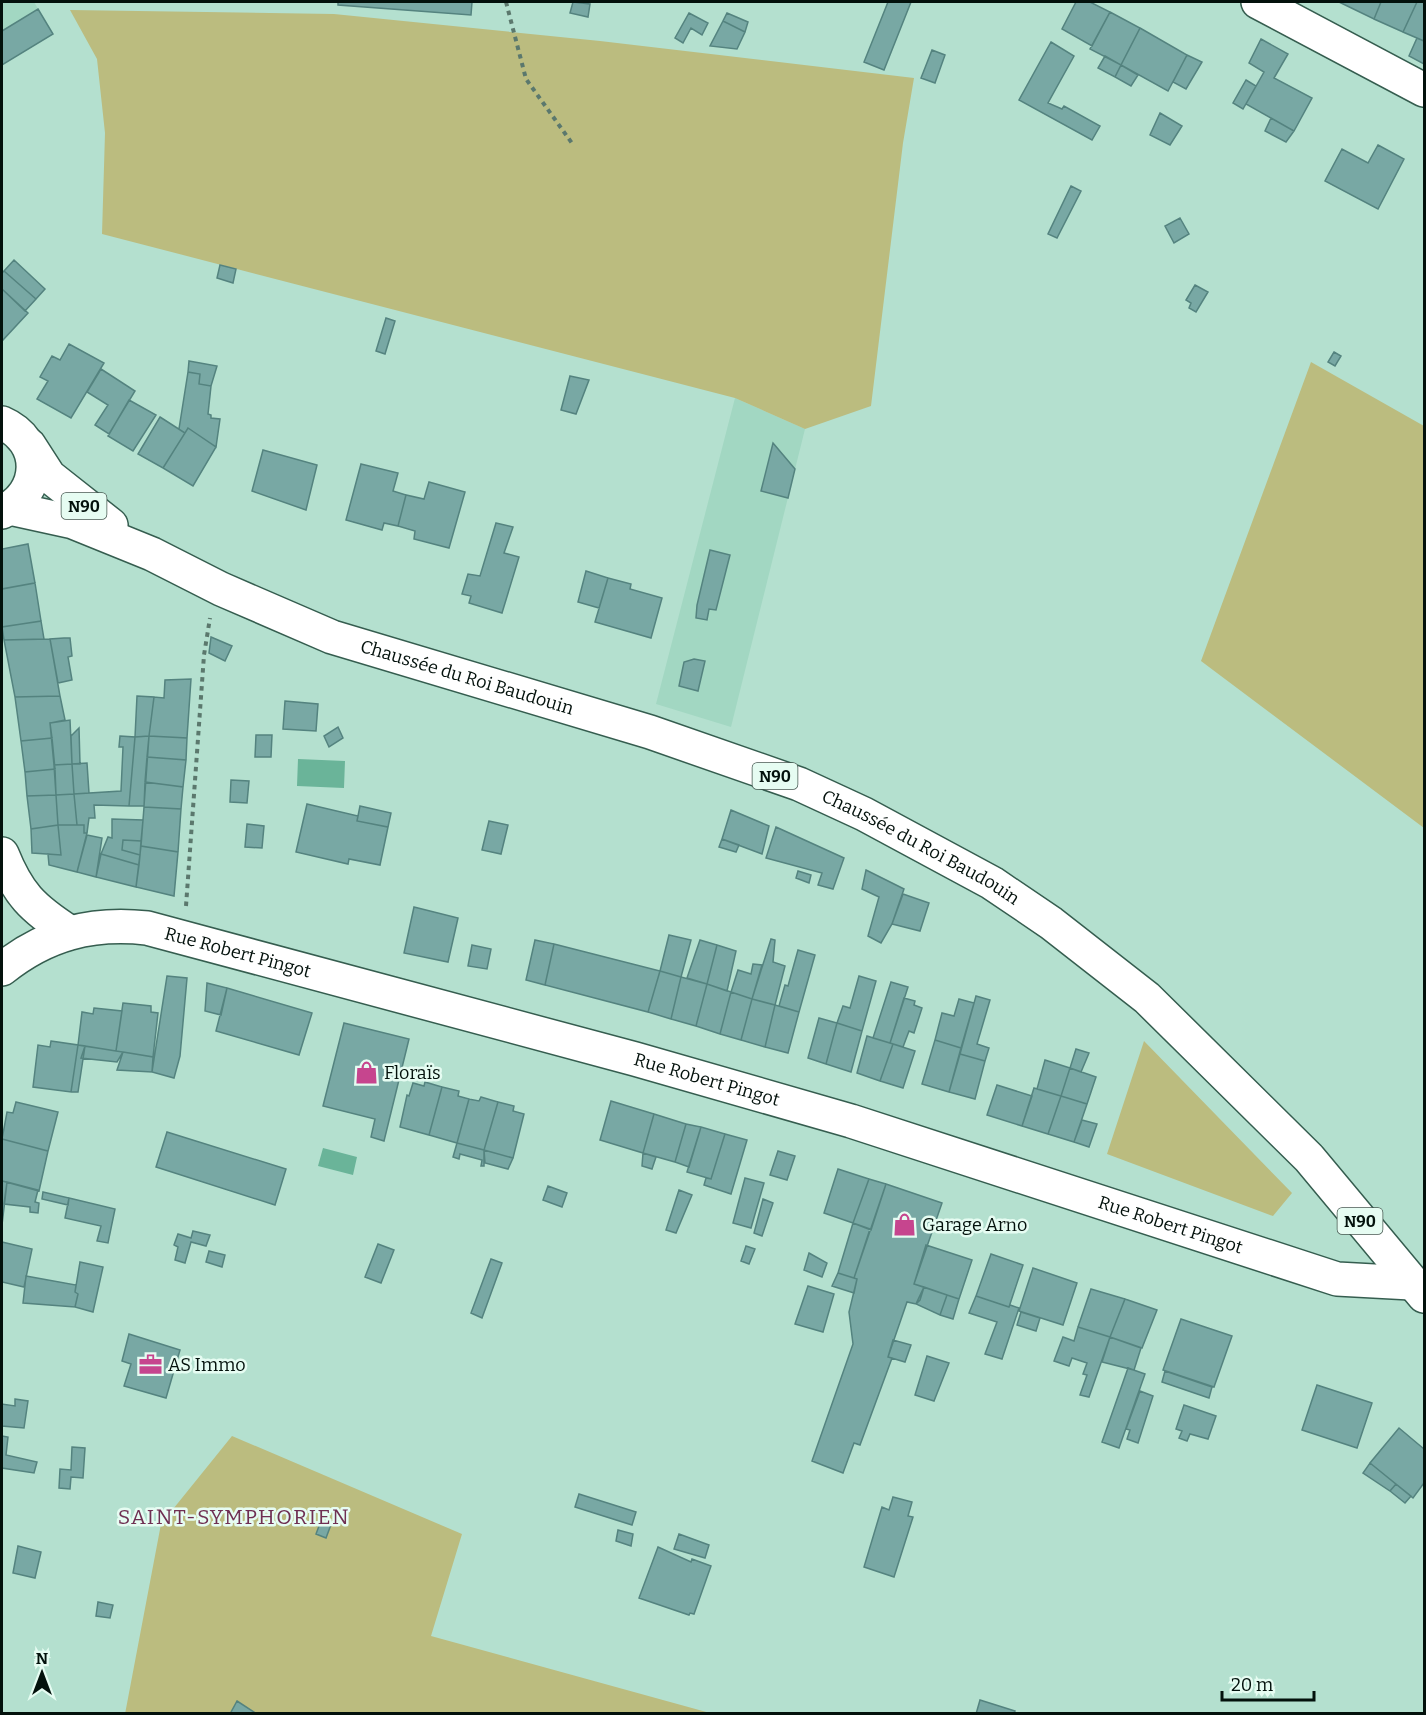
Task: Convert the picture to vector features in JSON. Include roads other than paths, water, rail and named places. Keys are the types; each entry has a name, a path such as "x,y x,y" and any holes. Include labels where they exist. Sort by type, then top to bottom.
{"main road":[{"path":"1258,2 1425,90"},
{"name":"Chaussée du Roi Baudouin","path":"2,423 17,431 49,476 84,506 152,554"},
{"path":"5,510 24,497 32,481 34,462 29,445"},
{"name":"Chaussée du Roi Baudouin","path":"5,510 73,522 152,554 222,590 332,637 650,732 788,780 864,814 992,883 1051,923 1147,998 1309,1158 1418,1290"},
{"path":"2,854 11,878 23,896 42,915 69,932"},
{"name":"Rue Robert Pingot","path":"2,969 33,946 69,932 106,926 128,926 184,937 851,1121 1337,1279 1418,1290"}],"place":[{"name":"Floraïs","path":"366,1073"},
{"name":"Garage Arno","path":"904,1225"},
{"name":"AS Immo","path":"150,1365"}],"district":[{"name":"SAINT-SYMPHORIEN","path":"234,1517"}]}
